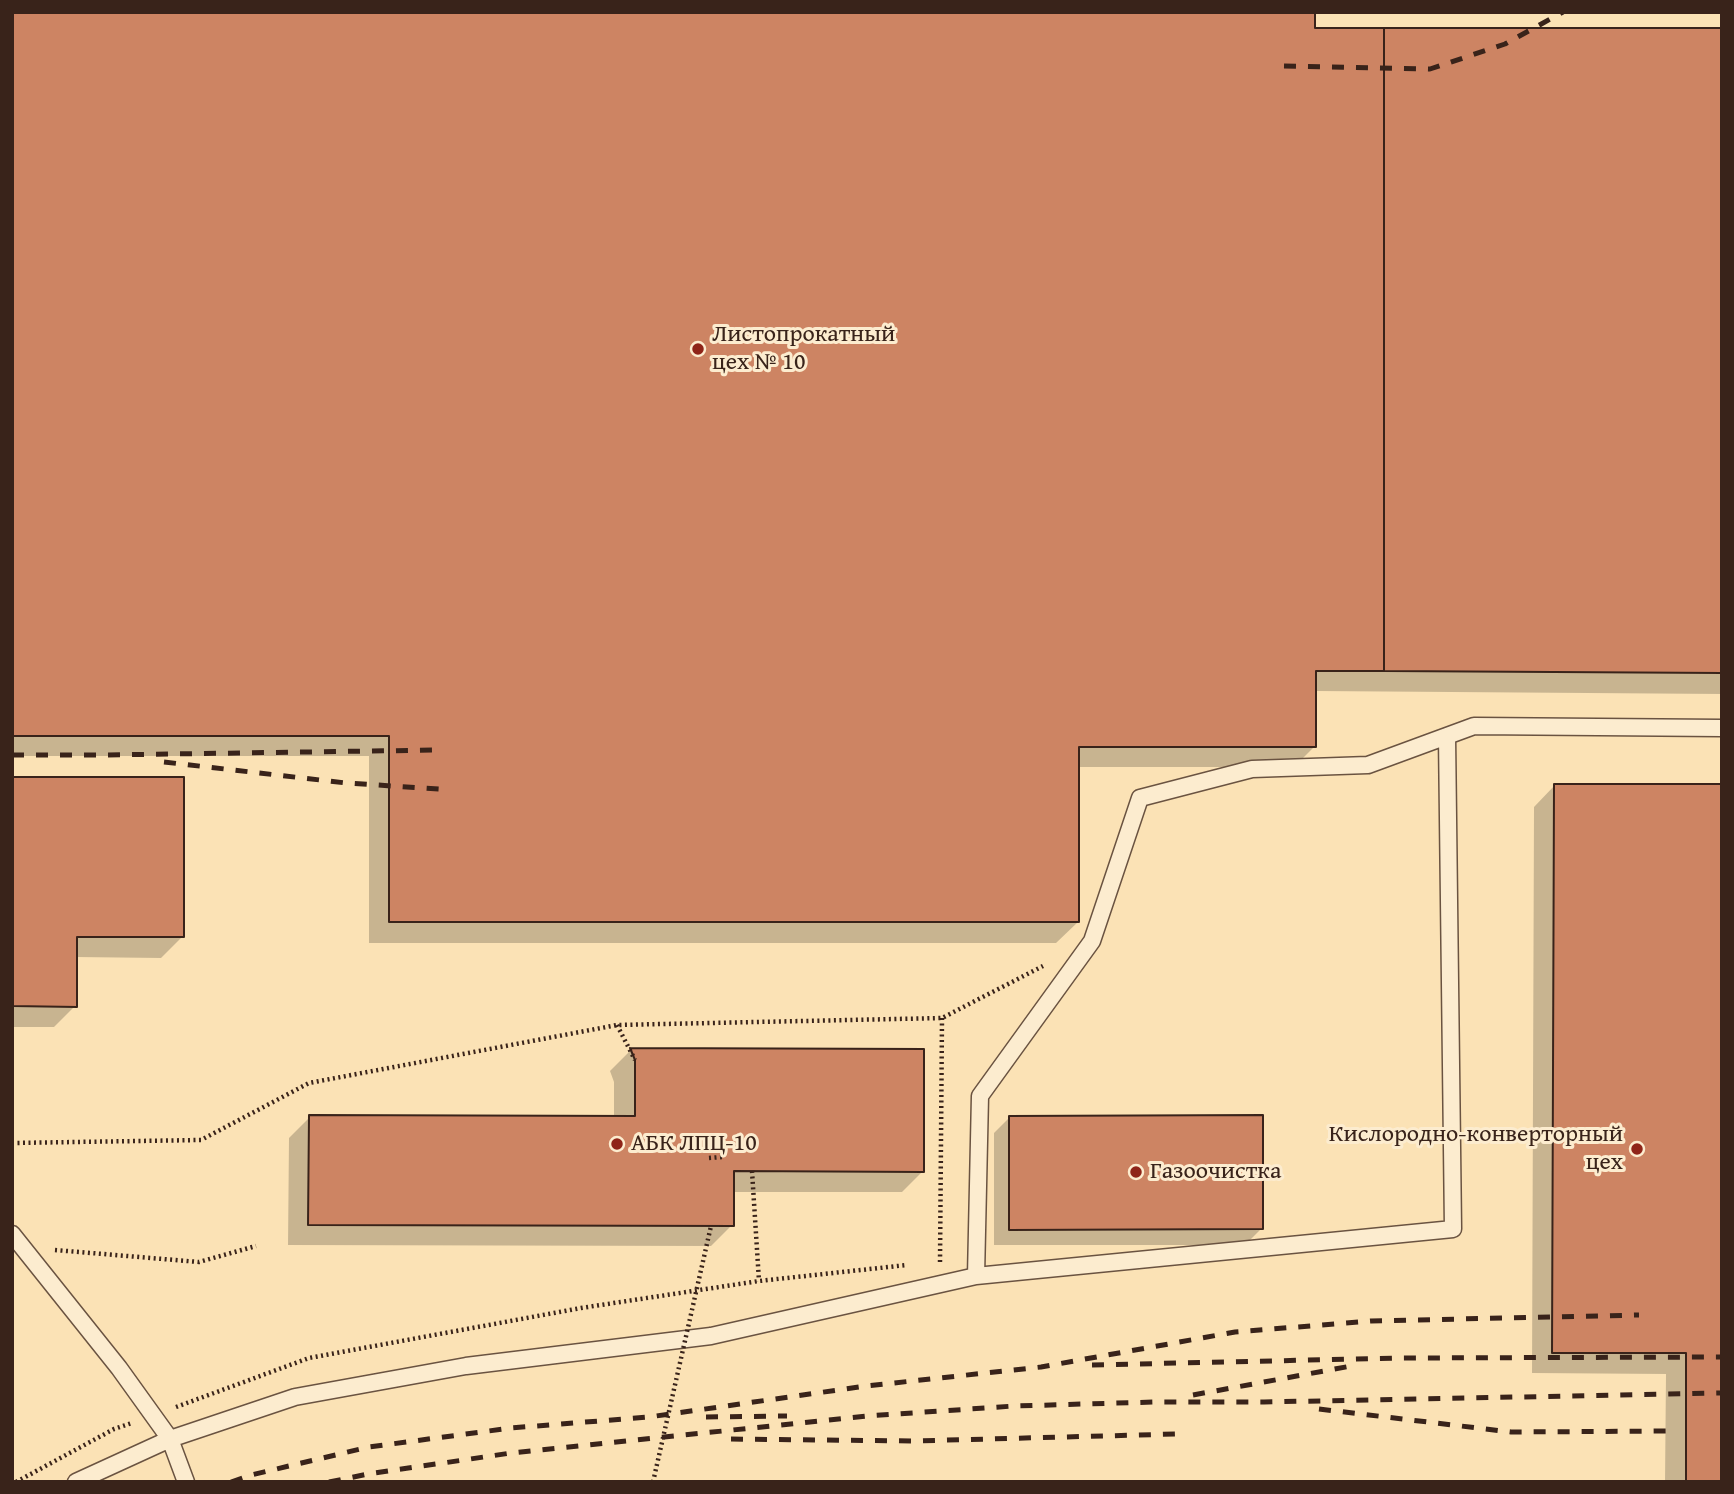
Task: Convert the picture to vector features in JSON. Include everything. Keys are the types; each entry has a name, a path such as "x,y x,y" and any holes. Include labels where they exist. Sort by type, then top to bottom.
{"lane":[{"path":"976,1276 980,1096 1092,941 1140,798 1252,769 1368,765 1474,726 1722,728"},
{"path":"76,1482 170,1439 295,1397 466,1366 711,1336 976,1276 1453,1229 1447,736"},
{"path":"12,1234 119,1368 170,1439 186,1482"}],"path":[{"path":"12,1143 201,1140 309,1083 617,1025 942,1018 1046,965"},
{"path":"929,1263 942,1261 942,1018"},
{"path":"617,1025 635,1060"},
{"path":"709,1158 722,1157"},
{"path":"752,1171 759,1281"},
{"path":"653,1482 711,1226"},
{"path":"23,1247 199,1262 256,1246"},
{"path":"16,1482 114,1429 309,1358 581,1308 759,1281 915,1264"}],"building":[{"name":"Листопрокатный цех № 10","path":"12,12 1315,12 1315,28 1384,28 1384,671 1316,671 1316,747 1079,747 1079,922 389,922 389,736 12,736"},
{"path":"1384,28 1722,28 1722,673 1384,671"},
{"path":"12,777 184,777 184,937 77,937 77,1007 12,1006"},
{"name":"Кислородно-конверторный цех","path":"1554,784 1722,784 1722,1482 1686,1482 1686,1353 1552,1353"},
{"name":"АБК ЛПЦ-10","path":"630,1048 924,1049 924,1172 734,1171 734,1226 308,1225 309,1115 635,1116 635,1060"},
{"name":"Газоочистка","path":"1263,1115 1263,1229 1009,1230 1009,1116"}],"railway":[{"path":"1284,66 1430,69 1505,44 1563,12"},
{"path":"12,755 438,750"},
{"path":"164,762 346,783 439,789"},
{"path":"231,1482 369,1447 511,1428 649,1417 866,1386 1041,1367 1235,1332 1371,1321 1639,1315"},
{"path":"1092,1365 1400,1358 1722,1357"},
{"path":"1193,1395 1351,1366"},
{"path":"329,1482 511,1453 867,1416 1014,1406 1722,1393"},
{"path":"1319,1409 1511,1432 1668,1431"},
{"path":"706,1417 787,1416"},
{"path":"731,1439 913,1441 1177,1434"}],"place":[{"name":"Листопрокатный цех № 10","path":"698,349"},
{"name":"АБК ЛПЦ-10","path":"617,1144"},
{"name":"Кислородно-конверторный цех","path":"1637,1149"},
{"name":"Газоочистка","path":"1136,1172"}]}
